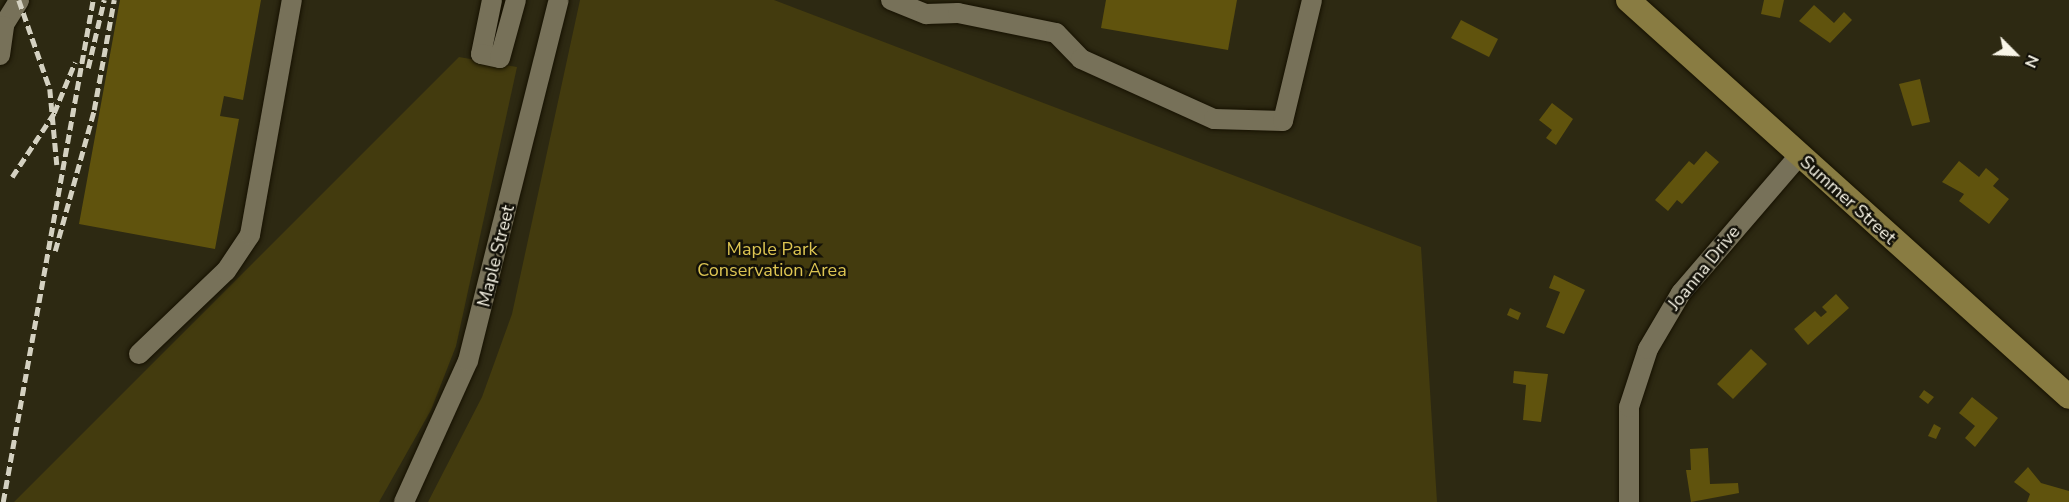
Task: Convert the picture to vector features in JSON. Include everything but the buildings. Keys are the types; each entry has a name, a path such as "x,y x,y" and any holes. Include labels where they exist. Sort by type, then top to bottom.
{"main road":[{"name":"Summer Street","path":"1628,0 2069,397"}],"street":[{"path":"0,55 2,29 19,0"},
{"path":"139,354 226,271 250,235 292,0"},
{"path":"492,0 481,54 500,58 516,0"},
{"name":"Maple Street","path":"404,502 468,361 560,0"},
{"path":"891,0 926,14 958,13 1056,33 1081,59 1214,119 1283,121 1312,0"},
{"name":"Joanna Drive","path":"1629,502 1629,407 1648,349 1681,293 1800,156"}],"green space":[{"name":"Maple Park Conservation Area","path":"580,0 774,0 1421,247 1437,502 428,502 482,397 512,314"},
{"path":"459,57 517,67 456,346 431,410 379,502 14,502"}],"railway":[{"path":"19,0 50,89 57,165"},
{"path":"3,502 93,0"},
{"path":"88,68 104,0"},
{"path":"55,251 94,110 114,0"},
{"path":"12,177 54,113 75,62"}]}
